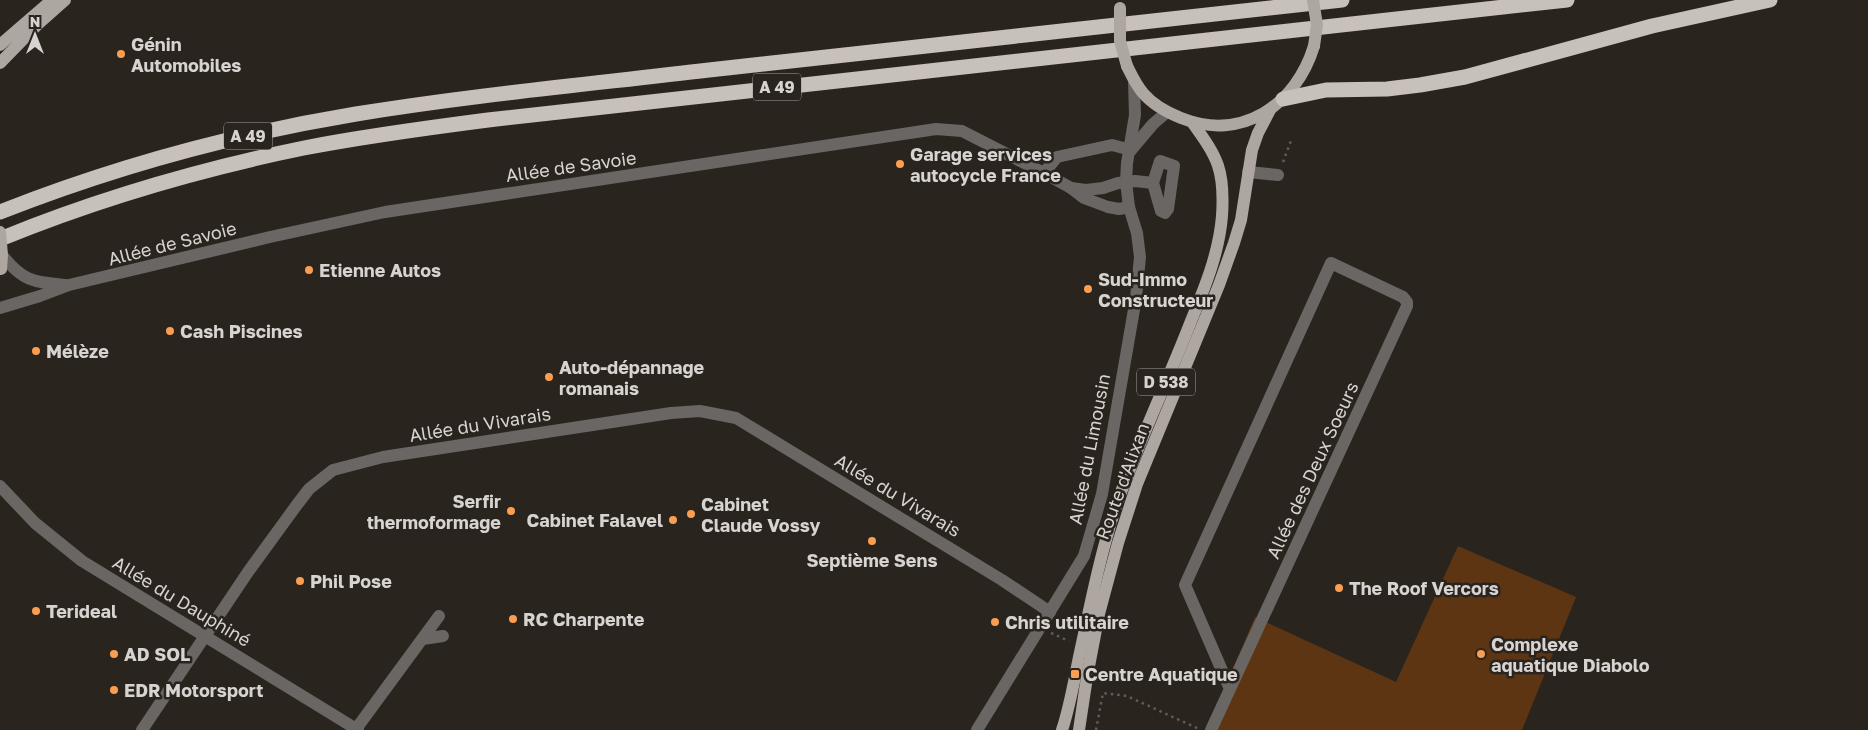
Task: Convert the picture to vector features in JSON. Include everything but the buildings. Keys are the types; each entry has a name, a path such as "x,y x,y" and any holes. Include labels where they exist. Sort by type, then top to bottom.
{"highway":[{"name":"A 49","path":"0,212 65,188 171,155 278,129 354,114 490,95 1342,0"},
{"name":"A 49","path":"0,239 88,206 201,172 305,148 364,137 488,120 1567,0"},
{"path":"1284,99 1326,90 1387,89 1455,79 1504,68 1652,26 1770,0"}],"main road":[{"path":"0,45 52,0"},
{"path":"0,63 38,24 65,0"},
{"path":"1121,4 1120,41 1127,66 1134,81 1144,94 1167,112 1192,122 1220,124 1235,123 1256,117 1270,110 1284,99 1299,81 1310,60 1314,46 1317,25 1313,0"},
{"name":"Route d'Alixan","path":"1079,730 1087,677 1100,614 1118,544 1137,484 1219,285 1234,243 1241,220 1254,142 1270,110"},
{"name":"Route d'Alixan","path":"1062,730 1070,702 1084,631 1104,547 1116,508 1144,432 1209,276 1219,235 1222,200 1221,175 1214,153 1192,122"},
{"path":"0,232 3,265"}],"street":[{"name":"Allée du Limousin","path":"976,730 1084,556 1102,494 1136,298 1140,257 1138,233 1129,207 1126,182 1127,163 1131,150 1135,115 1134,81"},
{"path":"1044,173 1057,157 1112,145 1131,150 1153,124 1167,112"},
{"name":"Allée de Savoie","path":"0,308 69,285 384,212 936,129 962,131 1044,173 1071,188 1084,198 1108,207 1119,209 1129,207"},
{"path":"1248,172 1278,175"},
{"name":"Allée de Savoie","path":"1071,188 1086,190 1135,181 1153,183"},
{"name":"Allée des Deux Soeurs","path":"1211,730 1230,689 1407,306 1407,302 1403,297 1331,263 1185,585 1230,689"},
{"name":"Allée de Savoie","path":"3,265 32,280 69,285"},
{"name":"Allée du Vivarais","path":"142,730 248,572 296,506 309,489 333,470 356,463 403,454 670,413 700,411 736,418 1002,580 1050,612"},
{"name":"Allée du Dauphiné","path":"0,486 34,523 74,555 357,729"},
{"path":"357,729 439,616"},
{"path":"422,639 443,636"}],"path":[{"path":"1278,175 1292,138"},
{"path":"1040,628 1070,641"},
{"path":"1096,730 1103,693 1127,696 1200,730"}],"shaded area":[{"name":"Complexe aquatique Diabolo","path":"1458,546 1576,597 1522,730 1207,730 1255,617 1396,682"}],"place":[{"name":"Génin Automobiles","path":"121,54"},
{"name":"Garage services autocycle France","path":"900,164"},
{"name":"Etienne Autos","path":"309,270"},
{"name":"Sud-Immo Constructeur","path":"1088,289"},
{"name":"Cash Piscines","path":"170,331"},
{"name":"Mélèze","path":"36,351"},
{"name":"Auto-dépannage romanais","path":"549,377"},
{"name":"Serfir thermoformage","path":"511,511"},
{"name":"Cabinet Claude Vossy","path":"691,514"},
{"name":"Cabinet Falavel","path":"673,520"},
{"name":"Septième Sens","path":"872,541"},
{"name":"Phil Pose","path":"300,581"},
{"name":"The Roof Vercors","path":"1339,588"},
{"name":"Terideal","path":"36,611"},
{"name":"RC Charpente","path":"513,619"},
{"name":"Chris utilitaire","path":"995,622"},
{"name":"AD SOL","path":"114,654"},
{"name":"Complexe aquatique Diabolo","path":"1481,654"},
{"name":"Centre Aquatique","path":"1075,674"},
{"name":"EDR Motorsport","path":"114,690"}]}
